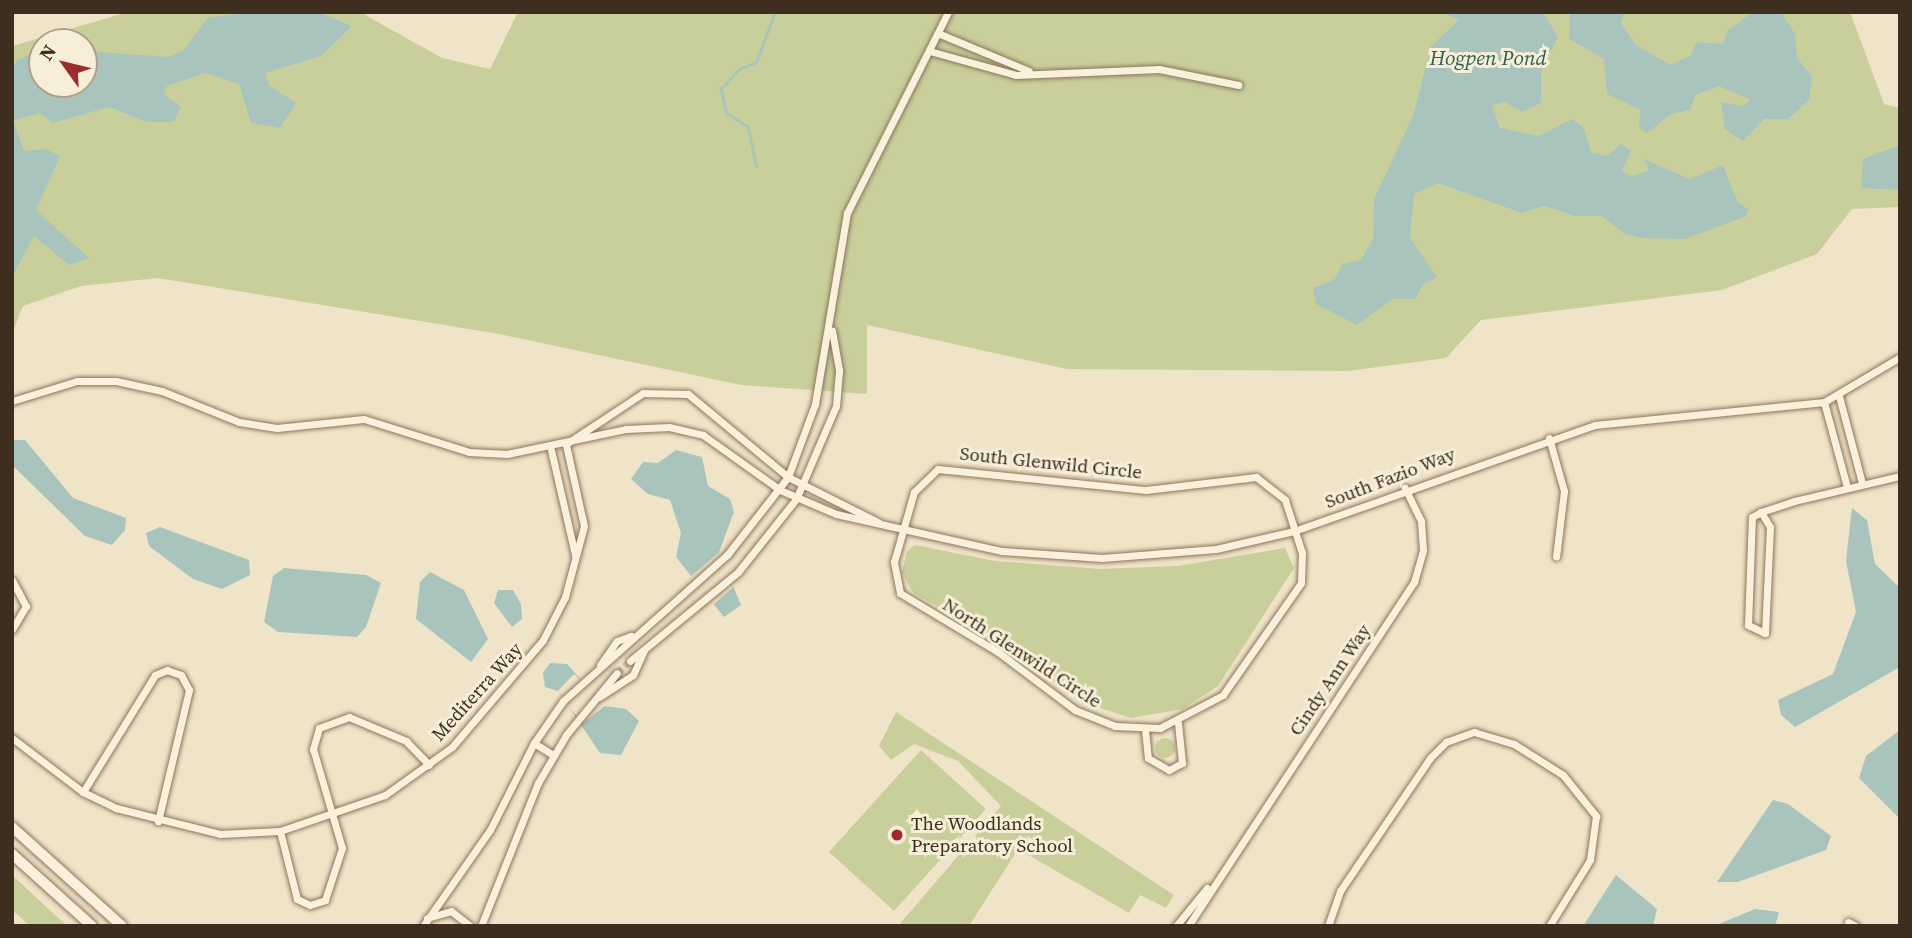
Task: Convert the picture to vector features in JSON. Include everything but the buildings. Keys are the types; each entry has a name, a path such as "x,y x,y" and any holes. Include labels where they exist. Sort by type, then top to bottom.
{"main road":[{"path":"12,827 122,926"},
{"path":"12,854 92,926"}],"street":[{"path":"424,922 490,830 534,743 563,701 600,666 617,641 632,635 727,555 788,477 804,444 832,327 836,252 846,213 933,52 948,12"},
{"path":"940,34 1029,71"},
{"path":"933,52 982,69 1160,69 1238,85"},
{"path":"630,660 738,572 796,499 805,484 836,406 839,370 832,327"},
{"name":"South Fazio Way","path":"566,445 626,429 684,430 731,450 779,490 796,499 902,530 1002,551 1102,558 1216,549 1294,531 1405,488 1549,438 1662,415 1785,410 1824,402 1839,396 1900,357"},
{"path":"12,401 77,381 116,381 264,426 365,419 469,452 551,450 566,445"},
{"name":"South Fazio Way","path":"566,445 621,404 666,389 706,407 788,477 879,522"},
{"path":"1839,396 1862,483"},
{"path":"1824,402 1847,487"},
{"path":"1549,438 1564,491 1556,557"},
{"name":"Mediterra Way","path":"12,738 83,792 159,821 220,834 280,831 332,817 385,795 452,747 543,640 575,563 584,526 566,445"},
{"path":"551,450 575,563"},
{"name":"South Glenwild Circle","path":"902,530 925,477 953,468 1146,490 1256,477 1285,500 1304,567 1301,583 1237,679 1178,723 1144,730 1115,726"},
{"path":"1761,512 1770,527 1765,633 1748,625 1748,526 1761,512 1862,483 1900,476"},
{"name":"Cindy Ann Way","path":"1188,926 1217,877 1414,582 1423,550 1421,521 1405,488"},
{"name":"North Glenwild Circle","path":"902,530 893,576 900,593 998,652 1075,710 1115,726"},
{"path":"12,580 26,606 12,629"},
{"path":"632,635 644,649"},
{"path":"481,926 552,755 578,718 599,698 633,675 644,649"},
{"path":"83,792 155,676 167,670 181,675 189,690 159,821"},
{"path":"599,698 617,673"},
{"path":"280,831 289,887 310,905 326,900 341,866 332,817 313,750 327,721 349,717 394,735 429,765"},
{"path":"1144,730 1148,758 1169,770 1182,763 1178,723"},
{"path":"1328,926 1340,891 1446,742 1488,733 1537,758 1581,792 1598,830 1590,860 1549,926"},
{"path":"534,743 552,755"},
{"name":"Cindy Ann Way","path":"1175,926 1217,877"},
{"path":"424,922 451,911 470,926"},
{"path":"1847,922 1856,926"}],"green space":[{"path":"128,12 360,12 442,58 490,69 518,12 1850,12 1884,104 1900,108 1900,207 1852,209 1817,254 1722,290 1481,320 1446,358 1348,371 1067,369 867,325 867,394 741,385 499,334 158,278 81,286 23,306 12,333 12,46 28,41 28,98 98,98 98,28 73,28"},
{"path":"915,545 995,561 1100,569 1178,566 1285,548 1294,568 1218,686 1183,709 1131,718 1081,702 992,636 913,593 902,572 907,551"},
{"path":"896,712 1174,895 1166,908 1140,895 1129,913 1018,849 969,926 898,926 1001,806 958,761 914,744 891,760 879,746"},
{"path":"1165,738 1172,741 1175,748 1172,755 1165,758 1158,755 1155,748 1158,741"},
{"path":"921,750 986,809 894,911 829,852"},
{"path":"12,875 67,926 30,926 12,910"}],"water":[{"path":"252,12 318,12 352,26 321,56 265,73 269,85 296,103 280,128 251,123 239,84 205,73 167,86 164,94 181,107 174,122 146,122 109,107 53,123 40,113 13,120 24,151 46,149 60,156 36,210 89,258 69,265 34,236 12,277 12,67 18,60 28,55 28,98 98,98 98,52 169,57 185,49 207,18"},
{"name":"Hogpen Pond","path":"1440,12 1543,12 1558,37 1541,70 1541,103 1522,112 1505,102 1492,105 1500,128 1539,136 1572,119 1584,128 1591,153 1607,156 1621,144 1631,151 1622,171 1632,176 1649,171 1644,159 1690,179 1723,165 1737,201 1749,210 1746,216 1685,239 1642,238 1625,234 1602,216 1575,216 1544,206 1522,213 1438,183 1414,194 1410,238 1437,277 1422,285 1416,299 1393,299 1357,325 1316,304 1313,288 1335,279 1342,264 1361,260 1373,239 1374,199 1413,116 1431,46 1459,20"},
{"name":"Hogpen Pond","path":"1570,12 1624,12 1621,24 1636,45 1670,65 1691,55 1696,42 1723,44 1728,30 1753,12 1781,12 1795,34 1797,58 1812,76 1809,100 1788,119 1764,119 1743,141 1725,129 1721,102 1742,106 1751,100 1719,86 1695,95 1690,110 1671,114 1647,133 1639,127 1641,110 1607,94 1604,59 1569,39"},
{"path":"1900,145 1900,190 1861,188 1863,159"},
{"path":"12,440 25,440 73,498 126,518 125,530 112,545 85,536 12,465"},
{"path":"676,450 702,457 708,486 730,499 734,512 719,552 741,605 724,617 676,557 681,533 670,500 648,494 631,479 643,462 658,463"},
{"path":"1852,508 1867,520 1875,564 1900,588 1900,667 1795,727 1781,715 1778,700 1833,674 1856,612 1846,561"},
{"path":"160,527 249,560 250,575 222,589 193,579 149,546 146,533"},
{"path":"284,568 366,575 381,583 366,627 357,637 278,632 264,622 273,576"},
{"path":"430,572 464,590 488,639 471,662 416,619 420,582"},
{"path":"498,590 513,590 521,604 522,619 512,627 494,603"},
{"path":"550,663 567,664 604,706 626,709 639,721 621,755 600,753 558,691 545,687 543,673"},
{"path":"1900,730 1900,819 1859,778 1866,756"},
{"path":"1773,800 1788,804 1831,836 1826,850 1738,882 1717,882"},
{"path":"1616,875 1657,909 1653,926 1583,926"},
{"path":"1755,909 1779,912 1775,926 1714,926"}],"pier":[{"path":"723,549 739,582 713,605 690,577"},
{"path":"574,674 606,705 583,723 556,693"}],"waterway":[{"path":"756,166 748,127 726,113 721,89 739,69 756,62 775,12"}],"tunnel":[{"path":"617,673 630,661"}],"place":[{"name":"The Woodlands Preparatory School","path":"897,835"}]}
